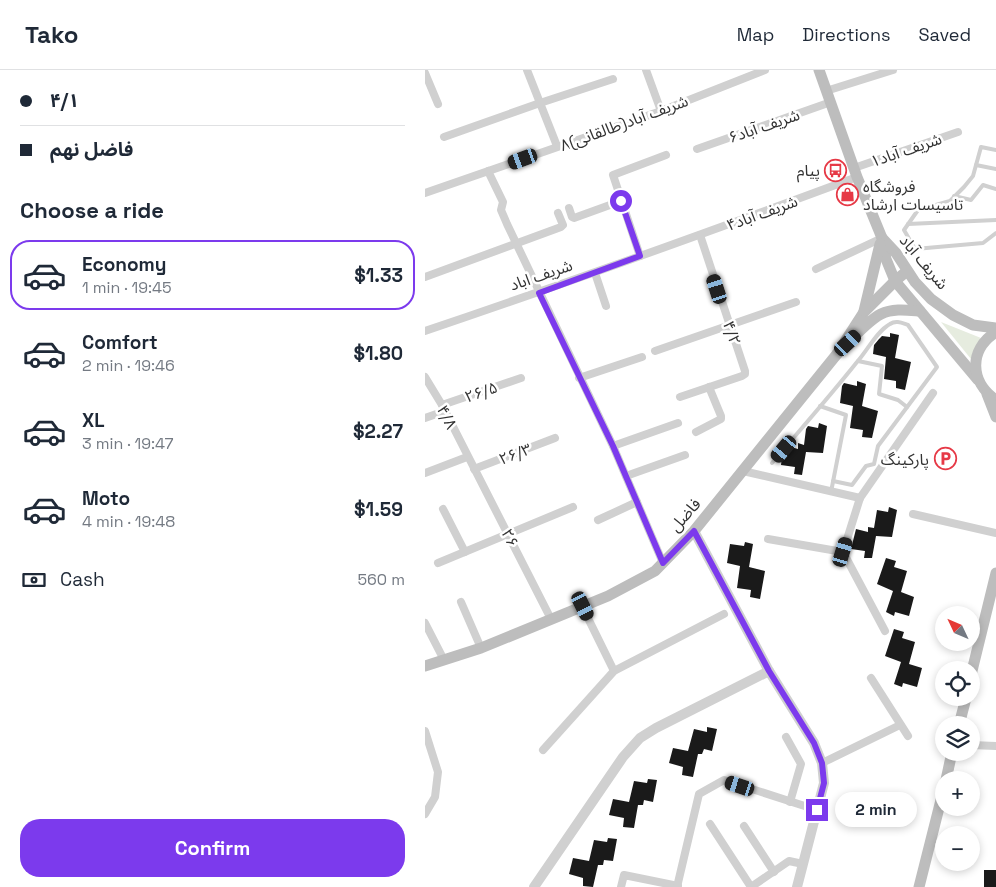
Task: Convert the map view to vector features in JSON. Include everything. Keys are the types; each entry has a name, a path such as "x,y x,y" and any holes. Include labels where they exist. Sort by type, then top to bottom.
{"main road":[{"path":"819,70 855,172 882,238 886,259 895,281 992,397 996,417"},
{"path":"863,312 882,238"},
{"name":"شریف آباد","path":"882,238 896,253 907,271 931,299 953,315 973,325 996,328"},
{"path":"837,354 863,312 907,271"},
{"path":"837,354 881,313 904,309 920,311"},
{"path":"978,380 976,361 979,350 985,340 996,332"},
{"name":"فاضل","path":"425,666 481,648 608,596 655,571 694,531 837,354"},
{"path":"974,661 996,573"},
{"path":"919,887 937,816"}],"street":[{"path":"527,70 557,146"},
{"path":"646,70 661,111"},
{"name":"۸شریف آباد(طالقانی)","path":"425,192 661,111 765,70"},
{"path":"826,91 893,70"},
{"path":"425,73 437,104"},
{"path":"444,137 613,79"},
{"name":"شریف آباد۶","path":"697,149 831,102"},
{"name":"شریف آباد۱","path":"855,172 958,132"},
{"path":"640,256 613,175 667,155"},
{"path":"489,171 502,201 501,210 516,244 613,446 663,563"},
{"name":"۴شریف آباد","path":"666,247 700,236 855,172"},
{"path":"569,208 574,218 621,201"},
{"path":"425,277 561,227 563,225 558,213"},
{"name":"۴/۲","path":"700,236 745,371 745,374 742,376 709,387"},
{"path":"816,269 882,238"},
{"name":"شریف اباد","path":"425,331 539,293 666,247"},
{"path":"595,273 606,306"},
{"path":"655,351 796,302"},
{"path":"579,378 642,357"},
{"name":"۴/۸","path":"425,377 443,408 467,458"},
{"name":"۲۶/۵","path":"425,418 443,408 521,378"},
{"path":"680,397 709,387 721,419 696,432"},
{"path":"885,631 843,552 860,498 933,393"},
{"path":"613,446 678,423"},
{"name":"۲۶/۳","path":"474,469 555,438"},
{"path":"626,476 685,455"},
{"path":"425,473 467,458"},
{"name":"۲۶","path":"467,458 551,619"},
{"path":"743,471 860,498"},
{"path":"598,520 637,502"},
{"path":"438,563 573,507"},
{"path":"443,509 465,552"},
{"path":"913,514 996,533"},
{"path":"694,531 769,671 814,743 822,763 824,783 797,887"},
{"path":"768,539 843,552"},
{"path":"461,602 481,648"},
{"path":"583,606 614,671"},
{"path":"543,750 614,671 724,614"},
{"path":"425,623 444,660"},
{"path":"534,887 623,757 640,738 769,671"},
{"path":"871,678 908,736"},
{"path":"822,763 901,724"},
{"path":"425,731 438,772 435,797 425,814"},
{"path":"786,737 801,764 790,802"},
{"path":"980,746 996,746"},
{"path":"621,887 624,875 678,887 699,794 724,780 817,810"},
{"path":"710,824 751,887 789,861 803,864"},
{"path":"744,826 773,872"}],"lane":[{"path":"996,150 981,148 973,176 955,196 950,201 918,210 904,230 915,249 983,243 996,233"},
{"path":"976,165 996,168"},
{"path":"955,196 971,200 983,185 996,189"},
{"path":"908,224 996,220"},
{"path":"772,463 858,361 880,331 888,324 894,322 908,325 937,367 878,446 874,464 866,466 852,485 833,481"},
{"path":"858,361 882,366 879,394 898,400 907,407"},
{"path":"820,406 846,415 831,492"}],"shaded area":[{"path":"941,322 981,338 971,359"}],"building":[{"path":"890,333 899,335 895,358 911,362 905,390 896,388 896,381 884,379 886,357 873,354 874,345 882,336 890,337"},
{"path":"857,381 866,384 862,406 878,411 872,438 862,437 863,430 850,428 853,406 840,403 844,383 857,386"},
{"path":"819,423 827,426 823,453 806,452 802,475 794,474 795,467 781,465 782,457 791,447 798,449 798,443 804,445 808,426 818,428"},
{"path":"889,507 897,510 892,537 876,536 872,558 864,558 865,551 851,549 856,529 868,532 868,527 874,528 877,510 888,512"},
{"path":"745,542 753,544 749,567 765,571 760,599 750,597 751,590 737,588 740,566 727,563 730,544 744,546"},
{"path":"886,558 896,561 894,567 907,571 901,592 914,597 909,616 895,612 894,616 886,612 893,591 877,584"},
{"path":"894,629 904,632 902,638 915,642 909,664 922,668 917,687 903,683 902,687 894,684 901,662 885,656"},
{"path":"707,727 717,729 712,751 704,749 702,754 698,754 693,777 682,775 683,767 669,763 673,748 688,751 694,729 707,732"},
{"path":"648,779 657,780 653,802 644,800 643,805 638,805 634,828 623,827 624,818 609,815 613,799 629,802 634,781 647,783"},
{"path":"608,838 617,839 613,861 604,860 603,865 598,865 593,887 583,886 583,878 569,874 573,858 589,861 594,840 607,842"},
{"path":"984,870 996,870 996,887 984,887"}],"place":[{"name":"پیام","path":"836,170"},
{"name":"فروشگاه تاسیسات ارشاد","path":"847,195"},
{"name":"پارکینگ","path":"945,459"}],"route":[{"path":"621,201 640,256 539,293 613,446 663,563 694,531 769,671 814,743 822,763 824,783 817,810"}]}
